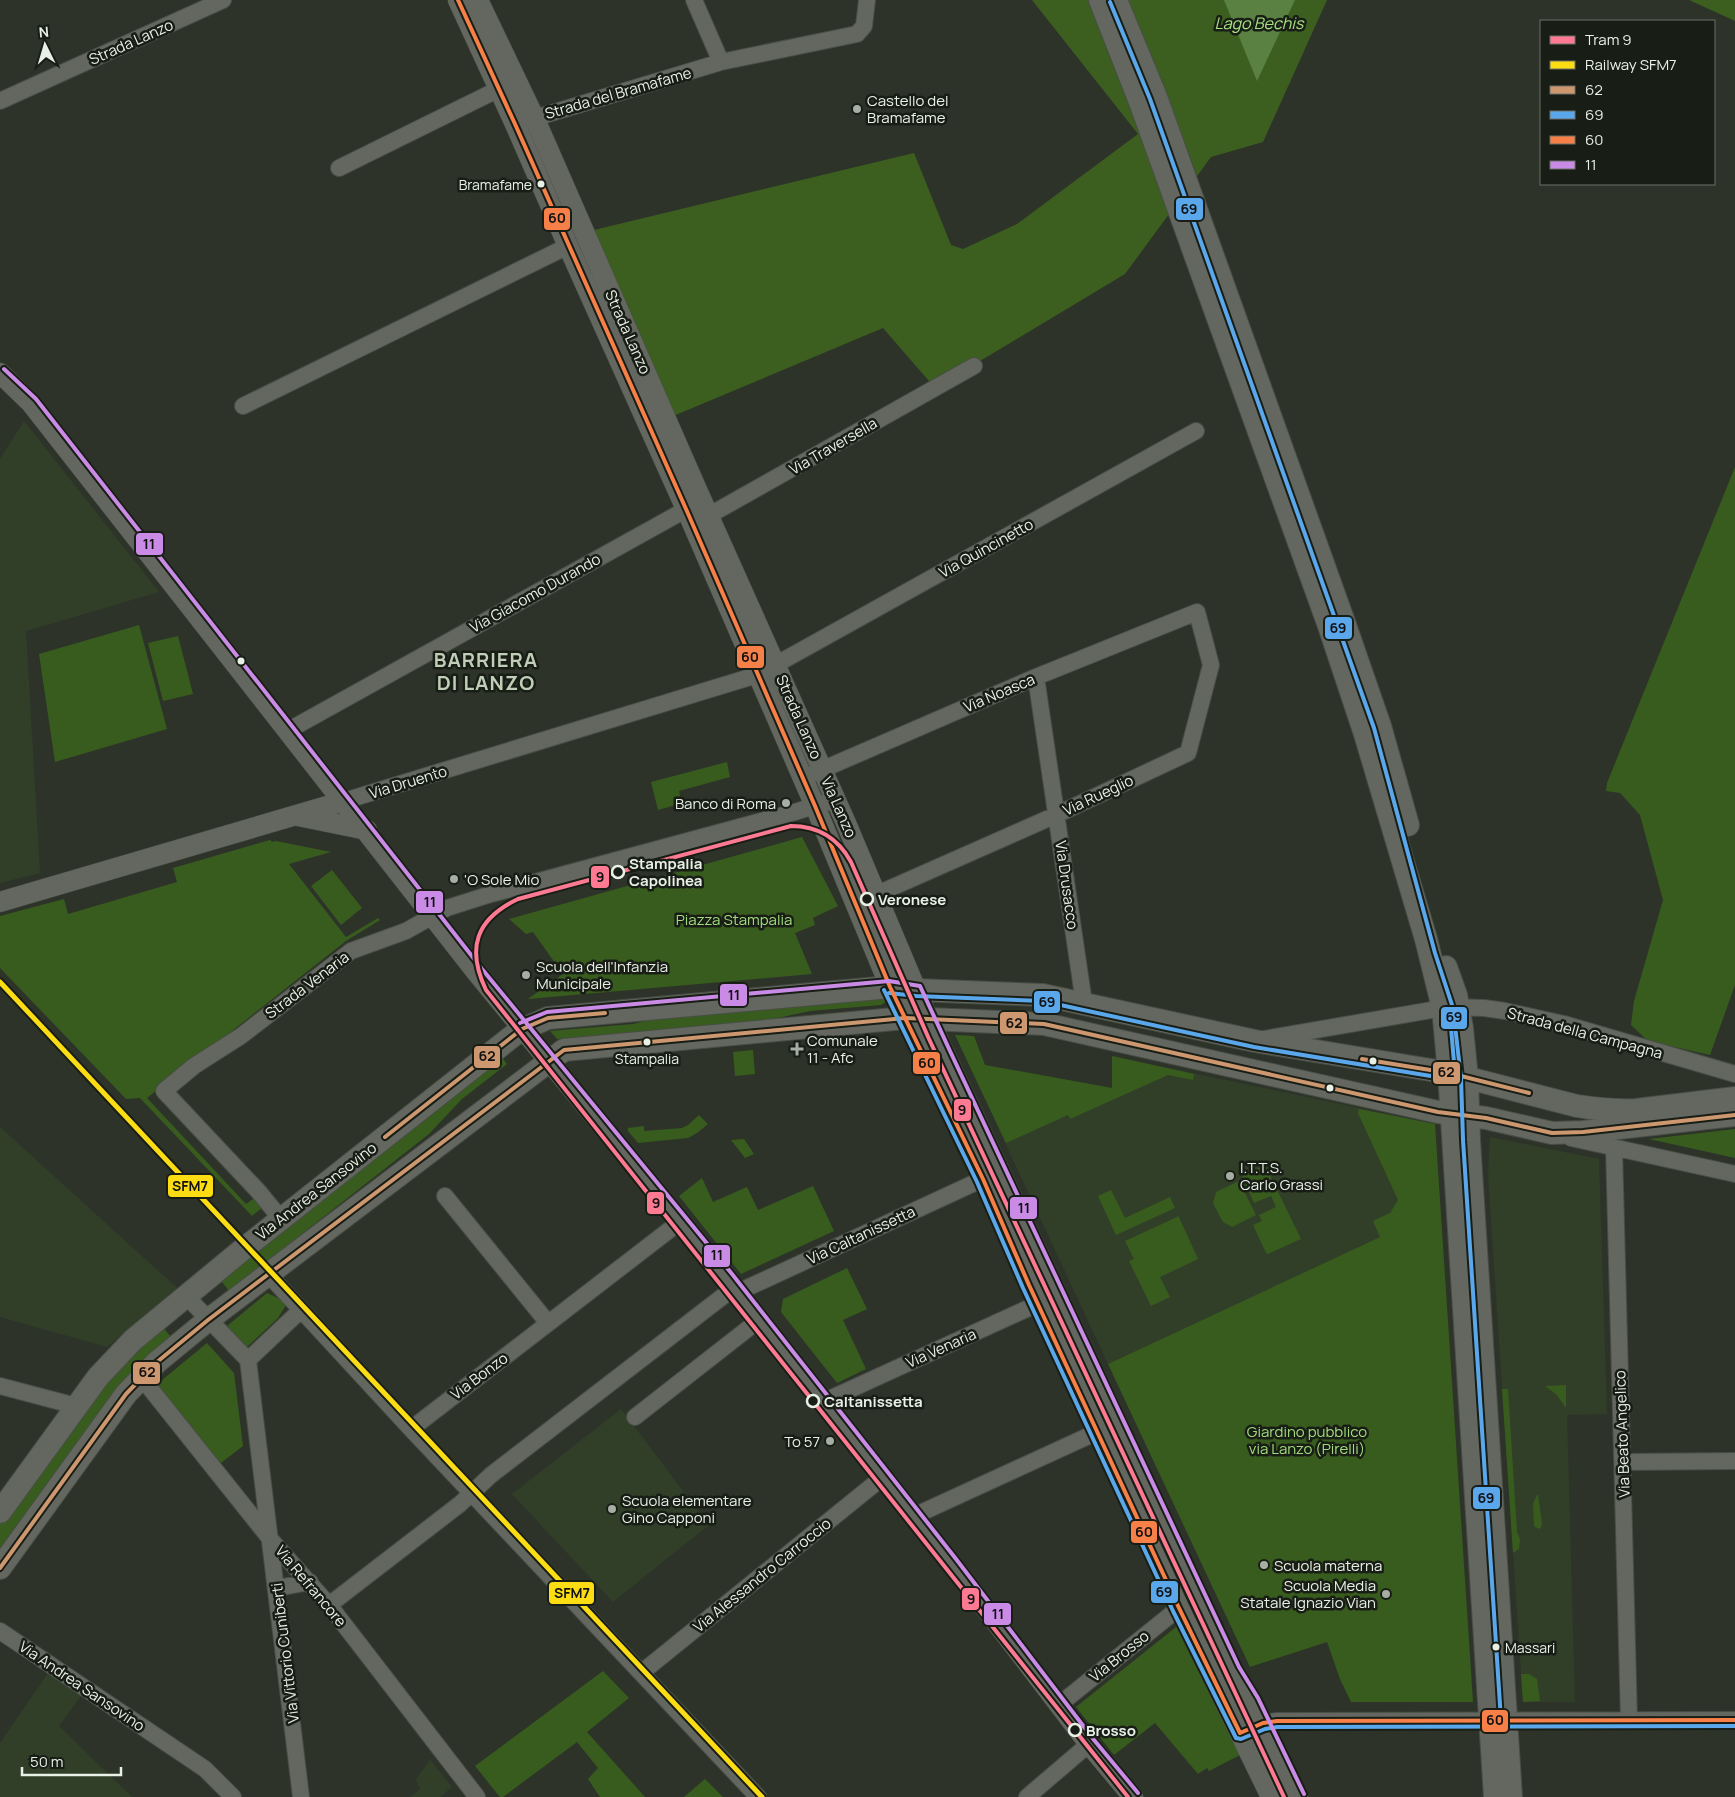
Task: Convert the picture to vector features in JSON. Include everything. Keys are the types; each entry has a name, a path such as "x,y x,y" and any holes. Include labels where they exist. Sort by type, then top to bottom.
{"main road":[{"path":"1100,0 1140,102 1328,626 1365,734 1426,938 1451,1007"},
{"path":"1116,0 1156,97 1380,726 1441,951 1451,1007 1458,1075 1499,1720 1511,1797"},
{"path":"522,1029 548,1018 890,987 916,990 1043,995 1255,1041 1458,1075 1577,1106 1622,1111 1735,1098"},
{"path":"0,1568 118,1404 141,1377 168,1352 564,1050 905,1018 1044,1024 1460,1115 1552,1133 1583,1132 1735,1115"},
{"name":"Via Andrea Sansovino","path":"0,1512 98,1377 125,1348 281,1219 522,1029"},
{"path":"1495,1797 1499,1720"}],"street":[{"name":"Strada Lanzo","path":"0,102 224,0"},
{"name":"Strada Lanzo","path":"458,0 499,89 524,120 698,513 757,675 815,806"},
{"name":"Strada Lanzo","path":"478,0 524,120 568,246 698,513 776,665 822,769"},
{"path":"694,0 721,62"},
{"name":"Strada del Bramafame","path":"524,120 721,62 857,34 864,26 867,0"},
{"path":"339,168 499,89"},
{"path":"243,406 568,246"},
{"name":"Via Traversella","path":"698,513 974,366"},
{"path":"0,373 31,403 522,1029 737,1290 1060,1704 1089,1744 1133,1797"},
{"name":"Via Quincinetto","path":"776,665 1196,431"},
{"name":"Via Giacomo Durando","path":"289,730 698,513"},
{"name":"Via Noasca","path":"803,778 1036,677 1197,612"},
{"name":"Via Rueglio","path":"875,895 1056,815 1188,753 1211,665 1197,612"},
{"name":"Strada Lanzo","path":"757,675 776,665"},
{"name":"Via Druento","path":"0,902 296,816 757,675"},
{"name":"Via Drusacco","path":"1036,677 1084,1003"},
{"name":"Via Lanzo","path":"822,769 928,1018 1233,1670 1263,1723 1298,1797"},
{"path":"432,915 490,894 836,799"},
{"name":"Via Lanzo","path":"815,806 890,987 983,1178 1097,1432 1179,1608 1271,1797"},
{"path":"296,816 367,830"},
{"name":"Strada Venaria","path":"281,1219 259,1192 164,1091 194,1066 241,1036 351,951 406,931 432,915"},
{"name":"Strada della Campagna","path":"1255,1041 1451,1007 1484,1008 1535,1017 1735,1074"},
{"path":"1552,1133 1735,1174"},
{"name":"Via Beato Angelico","path":"1614,1148 1629,1720"},
{"name":"Via Caltanissetta","path":"329,1605 460,1504 491,1475 737,1290 747,1288 983,1178"},
{"path":"445,1196 548,1323"},
{"name":"Via Bonzo","path":"411,1429 681,1221"},
{"path":"268,1274 411,1429 758,1797"},
{"name":"Via Venaria","path":"825,1401 1057,1295"},
{"path":"186,1296 248,1360 301,1310"},
{"path":"635,1417 759,1320"},
{"name":"Via Vittorio Cuniberti","path":"248,1360 302,1797"},
{"name":"Via Refrancore","path":"141,1377 271,1540 329,1605 477,1797"},
{"path":"0,1386 76,1406"},
{"path":"914,1516 1097,1432"},
{"path":"1622,1462 1735,1461"},
{"name":"Via Alessandro Carroccio","path":"641,1673 883,1477"},
{"path":"277,1588 310,1582"},
{"name":"Via Brosso","path":"1060,1704 1179,1608"},
{"name":"Via Andrea Sansovino","path":"0,1631 205,1769 233,1797"},
{"path":"1240,1733 1263,1723 1276,1721 1735,1720"},
{"path":"1027,1797 1089,1744"}],"shaded area":[{"path":"1032,0 1327,0 1263,142 1211,157 1125,274 935,388 883,328 666,419 594,230 914,153 951,245 963,249 1017,224 1138,134"},
{"path":"1689,0 1735,0 1735,21"},
{"path":"24,421 159,592 26,631 40,873 0,883 0,459"},
{"name":"I.T.T.S. Carlo Grassi","path":"955,1035 974,1036 985,1065 1112,1088 1112,1056 1435,1124 1440,1209 1108,1364"},
{"path":"0,1127 177,1288 107,1347 0,1317"},
{"path":"1490,1137 1599,1159 1607,1414 1567,1415 1575,1702 1523,1702 1488,1175"},
{"name":"Scuola elementare Gino Capponi","path":"621,1409 709,1525 613,1602 512,1494"},
{"path":"48,1673 83,1693 59,1726 132,1797 0,1797 0,1743"},
{"path":"430,1760 452,1787 440,1797 410,1797 420,1789 416,1779"}],"green space":[{"path":"1735,467 1735,985 1710,1055 1648,1041 1631,1025 1634,1001 1663,900 1640,815 1620,793 1606,791 1607,783"},
{"path":"139,625 167,729 55,762 39,654"},
{"path":"178,636 193,694 163,701 148,643"},
{"path":"727,762 730,777 679,791 681,801 679,804 658,810 651,782"},
{"name":"Piazza Stampalia","path":"802,837 838,906 813,918 815,925 795,933 812,974 528,999 563,974 533,932 526,934 509,919"},
{"path":"270,840 272,842 276,841 331,852 289,864 346,937 378,918 380,920 346,941 147,1098 246,1204 256,1197 263,1207 252,1216 140,1098 126,1099 0,968 0,916 64,899 68,914 177,882 173,868"},
{"path":"332,870 362,908 341,925 311,886"},
{"path":"882,993 887,1001 881,1005 810,1011 764,1021 557,1039 550,1031 633,1024 673,1014"},
{"path":"955,1035 974,1036 985,1065 1112,1088 1112,1056 1194,1074 1193,1080 1168,1075 1070,1119 1068,1115 1006,1143"},
{"path":"753,1050 755,1074 735,1076 733,1052"},
{"path":"501,1056 507,1064 462,1099 429,1134 229,1291 218,1277"},
{"name":"Giardino pubblico via Lanzo (Pirelli)","path":"1359,1109 1435,1124 1473,1702 1351,1702 1340,1679 1327,1642 1250,1667 1108,1364 1380,1237 1373,1221 1390,1213 1398,1200 1358,1113"},
{"path":"699,1115 708,1124 688,1138 638,1143 628,1131 628,1128 644,1126 644,1131 682,1128"},
{"path":"1735,1129 1735,1158 1649,1139"},
{"path":"744,1139 754,1154 745,1158 731,1140"},
{"path":"1265,1165 1301,1239 1268,1254 1253,1225 1262,1221 1259,1215 1276,1207 1271,1196 1254,1203 1242,1176"},
{"path":"702,1178 713,1202 747,1187 758,1210 813,1186 834,1231 741,1274 679,1196"},
{"path":"1239,1181 1256,1215 1232,1227 1223,1222 1213,1203 1216,1192"},
{"path":"1111,1190 1125,1218 1170,1197 1175,1208 1116,1235 1098,1196"},
{"path":"1178,1215 1198,1259 1160,1277 1170,1297 1151,1306 1129,1261 1134,1259 1125,1241"},
{"path":"847,1268 867,1309 843,1320 866,1369 837,1383 781,1312 783,1299"},
{"path":"267,1293 278,1298 286,1305 278,1318 248,1346 244,1346 227,1326"},
{"path":"161,1325 171,1337 134,1369 0,1553 0,1524 112,1369"},
{"path":"207,1343 234,1373 243,1446 217,1466 156,1385"},
{"path":"1566,1385 1566,1408 1557,1395 1545,1386"},
{"path":"1502,1389 1508,1389 1517,1532 1520,1539 1519,1549 1513,1553"},
{"path":"1537,1495 1542,1524 1539,1529 1534,1526 1533,1504"},
{"path":"1181,1623 1242,1754 1209,1771 1207,1768 1198,1774 1155,1723 1114,1755 1076,1707"},
{"path":"603,1671 629,1698 587,1732 645,1797 600,1797 588,1779 598,1768 577,1742 503,1797 500,1797 475,1766"},
{"path":"1521,1674 1529,1674 1537,1679 1540,1701 1523,1702"},
{"path":"705,1779 723,1797 684,1797"}],"water":[{"name":"Lago Bechis","path":"1224,0 1295,0 1257,81"}],"tram line":[{"name":"9","path":"1128,1797 486,990 480,975 476,948 484,926 492,916 504,907 518,899 791,826 819,831 840,846 851,862 929,1039 1284,1797"}],"rail line":[{"name":"SFM7","path":"0,982 762,1797"}],"transit line":[{"name":"60","path":"458,0 686,509 815,806 890,987 983,1179 1029,1285 1179,1608 1240,1733 1263,1723 1277,1721 1735,1720"},
{"name":"69","path":"1110,2 1150,99 1374,728 1435,953 1453,1008 1461,1078 1463,1140 1501,1720"},
{"name":"11","path":"4,369 36,399 482,969 732,1274 956,1559 1094,1740 1138,1793"},
{"name":"11","path":"520,1023 547,1012 889,981 920,986 1239,1667 1258,1698 1304,1794"},
{"name":"69","path":"884,990 977,1182 1023,1288 1173,1611 1236,1738 1241,1739 1265,1729 1277,1727 1735,1726"},
{"name":"69","path":"889,993 916,996 1042,1001 1254,1047 1449,1079 1455,1073 1450,1017"},
{"name":"62","path":"385,1137 522,1029 548,1018 605,1013"},
{"name":"62","path":"0,1568 126,1394 157,1362 208,1320 564,1050 905,1018 1044,1024 1438,1112 1486,1118 1552,1133 1583,1132 1735,1115"},
{"name":"62","path":"1362,1059 1449,1073 1529,1093"}],"place":[{"name":"Castello del Bramafame","path":"857,109"},
{"name":"Bramafame","path":"541,184"},
{"name":"Banco di Roma","path":"786,803"},
{"name":"Stampalia Capolinea","path":"618,872"},
{"name":"'O Sole Mio","path":"454,879"},
{"name":"Veronese","path":"867,899"},
{"name":"Scuola dell'Infanzia Municipale","path":"526,975"},
{"name":"Stampalia","path":"647,1042"},
{"name":"Comunale 11 - Afc","path":"797,1049"},
{"name":"I.T.T.S. Carlo Grassi","path":"1230,1176"},
{"name":"Caltanissetta","path":"813,1401"},
{"name":"To 57","path":"830,1441"},
{"name":"Scuola elementare Gino Capponi","path":"612,1509"},
{"name":"Scuola materna","path":"1264,1565"},
{"name":"Scuola Media Statale Ignazio Vian","path":"1386,1594"},
{"name":"Massari","path":"1496,1647"},
{"name":"Brosso","path":"1075,1730"}],"district":[{"name":"BARRIERA DI LANZO","path":"486,670"}]}
